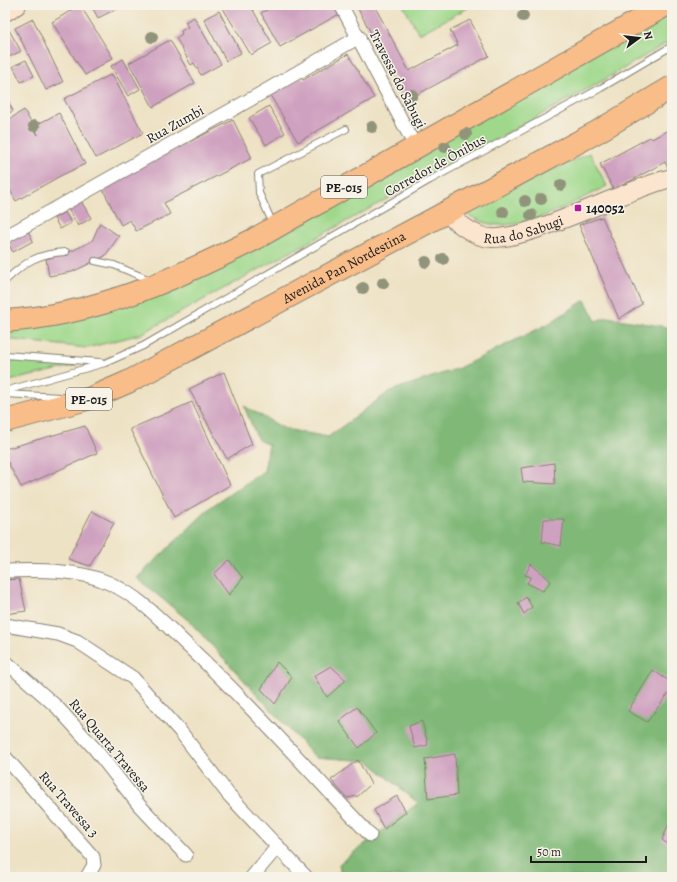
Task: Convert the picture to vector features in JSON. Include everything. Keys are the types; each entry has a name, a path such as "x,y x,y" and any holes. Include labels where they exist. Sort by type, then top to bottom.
{"highway":[{"name":"PE-015","path":"5,321 59,315 126,297 217,258 274,228 656,8"},
{"name":"Avenida Pan Nordestina","path":"5,421 91,398 168,362 597,132 672,87"}],"street":[{"path":"5,12 17,5"},
{"name":"Travessa do Sabugi","path":"341,5 415,146"},
{"name":"Rua Zumbi","path":"5,236 359,37"},
{"name":"Rua do Sabugi","path":"446,213 462,226 485,237 510,237 557,221 616,197 672,178"},
{"path":"5,571 38,570 91,577 110,583 134,598 210,666 370,834"},
{"path":"5,625 58,634 77,641 133,678 180,730 228,794 306,877"},
{"name":"Rua Quarta Travessa","path":"5,660 58,707 95,749 139,806 186,855"},
{"name":"Rua Travessa 3","path":"5,757 93,857 94,865 87,877"},
{"path":"252,877 278,846"}],"lane":[{"name":"Corredor de Ônibus","path":"5,393 105,363 143,346 430,180 601,88 672,46"},
{"path":"274,228 259,193 258,174 346,129"},
{"path":"5,281 23,264 42,255 66,252"},
{"path":"95,261 114,265 159,284"},
{"name":"Corredor de Ônibus","path":"5,355 105,363"},
{"name":"Corredor de Ônibus","path":"5,393 91,398"}],"green space":[{"path":"403,5 473,5 419,34"},
{"path":"672,5 672,40 597,84 141,334 87,348 5,339 5,328 100,313"},
{"path":"590,153 607,186 568,206 527,222 498,225 484,222 462,211"},
{"path":"585,300 596,321 607,317 672,328 672,877 341,877 339,864 418,803 368,761 315,757 189,621 137,578 212,506 264,471 269,445 258,440 244,406 285,429 328,437 390,391 459,368 548,324"},
{"path":"5,359 77,365 5,382"}],"building":[{"path":"80,5 113,58 85,75 52,22"},
{"path":"91,5 124,5 98,18"},
{"path":"221,5 250,5 272,43 251,55"},
{"path":"276,5 337,5 341,13 280,47 261,13"},
{"path":"356,5 374,5 409,71 458,45 450,30 470,20 489,56 407,100"},
{"path":"219,11 241,53 226,61 204,19"},
{"path":"194,17 221,64 201,75 194,63 191,65 176,38 182,34 181,31 188,27 185,22"},
{"path":"33,19 63,82 46,90 15,28"},
{"path":"9,30 21,51 7,58 10,64 5,66 5,32"},
{"path":"170,40 195,83 153,107 129,63"},
{"path":"348,54 374,98 298,142 270,95 301,77 303,80"},
{"path":"123,59 140,89 128,96 111,66"},
{"path":"26,60 34,76 21,82 13,66"},
{"path":"112,74 143,133 96,158 64,99"},
{"path":"5,94 13,111 5,115"},
{"path":"269,106 285,133 266,145 249,118"},
{"path":"24,110 38,135 34,126 59,113 85,164 60,176 16,201 5,181 5,122"},
{"path":"233,120 252,158 164,203 170,214 136,231 130,220 121,225 101,186"},
{"path":"672,128 672,168 668,168 665,162 614,190 600,164 650,137 652,139"},
{"path":"81,201 91,218 78,226 68,209"},
{"path":"65,212 71,223 60,229 54,218"},
{"path":"602,217 642,304 619,319 579,225"},
{"path":"100,223 119,236 105,256 72,272 49,276 46,259 72,251 92,241"},
{"path":"27,229 33,241 13,252 6,240"},
{"path":"224,372 252,444 227,459 189,389"},
{"path":"192,402 230,485 174,518 130,429"},
{"path":"85,426 97,453 21,487 5,457 5,449"},
{"path":"554,463 555,484 523,482 521,468"},
{"path":"92,511 114,523 90,566 68,559"},
{"path":"544,519 564,519 561,546 542,542"},
{"path":"229,560 243,578 229,595 214,574"},
{"path":"531,564 551,581 543,591 527,583 531,577 525,575"},
{"path":"19,579 26,611 5,614 5,580"},
{"path":"526,597 532,607 524,614 518,603"},
{"path":"277,662 292,677 275,704 261,689"},
{"path":"331,666 346,680 327,697 314,676"},
{"path":"653,670 672,683 672,689 647,722 628,711"},
{"path":"357,707 376,733 359,748 339,721"},
{"path":"422,721 428,745 415,748 409,726"},
{"path":"455,754 457,795 428,799 425,759"},
{"path":"358,760 371,784 358,796 347,798 331,780"},
{"path":"397,796 406,812 384,829 374,810"},
{"path":"672,816 672,847 662,840"}],"place":[{"name":"140052","path":"578,208"}]}
